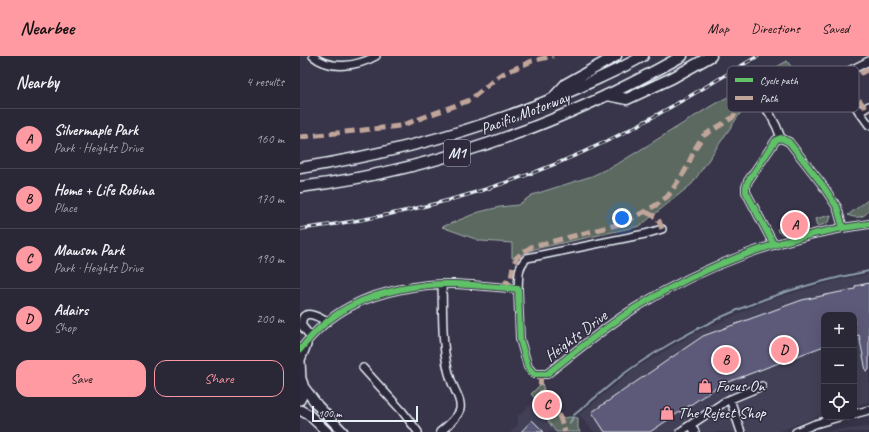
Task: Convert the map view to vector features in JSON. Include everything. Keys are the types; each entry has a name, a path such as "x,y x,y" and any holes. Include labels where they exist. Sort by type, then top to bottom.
{"highway":[{"path":"552,99 566,84 616,56"},
{"name":"Pacific Motorway","path":"300,168 387,152 442,138 499,120 552,99 627,65 643,56"},
{"name":"Pacific Motorway","path":"300,187 368,175 449,156 523,132 574,111 682,56"},
{"path":"607,95 627,99 672,78 711,56"}],"main road":[{"path":"300,400 303,393 302,382"},
{"path":"302,382 313,400 343,432"},
{"path":"300,410 309,415 327,432"}],"street":[{"path":"313,56 326,64 339,65 358,63 376,56"},
{"path":"859,66 869,61"},
{"path":"869,106 859,112 869,125"},
{"path":"769,112 777,125 781,138 789,142 821,183 836,208 843,228"},
{"path":"774,245 749,197 746,187 748,181 776,140 781,138"},
{"name":"Heights Drive","path":"518,289 520,339 526,362 534,374 547,374 602,331 636,308 669,289 728,261 774,245 843,228 869,224"},
{"path":"300,350 327,322 340,313 365,300 400,290 442,284 518,289 519,270 522,263 527,258 662,229"},
{"path":"440,432 460,413 461,408 451,382 444,348 442,284"},
{"path":"311,338 302,326 302,319 305,316 312,314 327,322"},
{"path":"302,382 301,360 311,338"},
{"path":"363,368 402,411 418,432"},
{"path":"680,432 726,401 762,386"},
{"path":"730,399 741,432"},
{"path":"857,413 869,410"},
{"path":"796,432 829,420"},
{"path":"691,425 695,432"}],"shaded area":[{"path":"787,61 791,66 778,66"},
{"path":"727,98 727,112 741,112 692,184 640,226 535,249 512,258 512,243 481,241 442,227 479,212 500,207 518,205 532,195 592,176 619,163"},
{"path":"869,199 868,212 863,216 857,217 848,215"},
{"path":"831,215 828,222 817,226 815,219"},
{"path":"800,222 803,229 783,234 778,232 777,229"},
{"path":"869,274 869,402 857,405 857,312 821,312 821,415 778,432 594,432 579,415 633,370 693,334 769,300 834,281"},
{"path":"542,383 545,394 561,416 564,418 578,418 578,428 580,432 556,432 548,421 552,419 531,394"},
{"path":"536,399 552,419 549,422 556,432 510,432 518,424 518,415 520,415"},
{"path":"869,427 869,432 827,432 834,430"}],"building":[{"path":"869,283 869,370 866,371 859,335 857,336 857,312 821,312 821,347 720,385 650,432 605,432 592,412 703,336 802,300 855,289 855,286"},
{"path":"532,420 544,432 521,432"}],"waterway":[{"path":"570,423 574,415 627,371 661,349 698,328 769,298 817,283 869,271"}],"railway":[{"path":"741,66 758,56"},
{"path":"300,229 419,208 457,198 533,173 607,141 664,111 727,74"}],"marked path":[{"path":"300,137 400,126 470,100 500,75 532,61 553,56"},
{"path":"859,74 869,69"},
{"path":"859,100 869,113"},
{"path":"505,288 506,282 509,282 511,279 513,265 517,257 531,247 624,223 658,204 668,196 685,171 703,136 732,118 737,112"},
{"path":"646,212 658,218 662,229"},
{"path":"541,375 540,383 542,393 558,414 565,432"}],"cycle path":[{"path":"774,245 746,192 746,187 748,181 776,140 781,138 789,142 821,183 837,207 843,228"},
{"path":"300,350 317,331 336,315 362,301 388,292 442,284 518,289 520,339 528,367 534,374 547,374 590,340 635,308 689,278 718,265 778,244 808,235 869,224"}],"place":[{"name":"Silvermaple Park","path":"795,225"},
{"name":"Adairs","path":"784,350"},
{"name":"Home + Life Robina","path":"726,360"},
{"name":"Focus On","path":"705,386"},
{"name":"Mawson Park","path":"547,405"},
{"name":"The Reject Shop","path":"667,413"}]}
